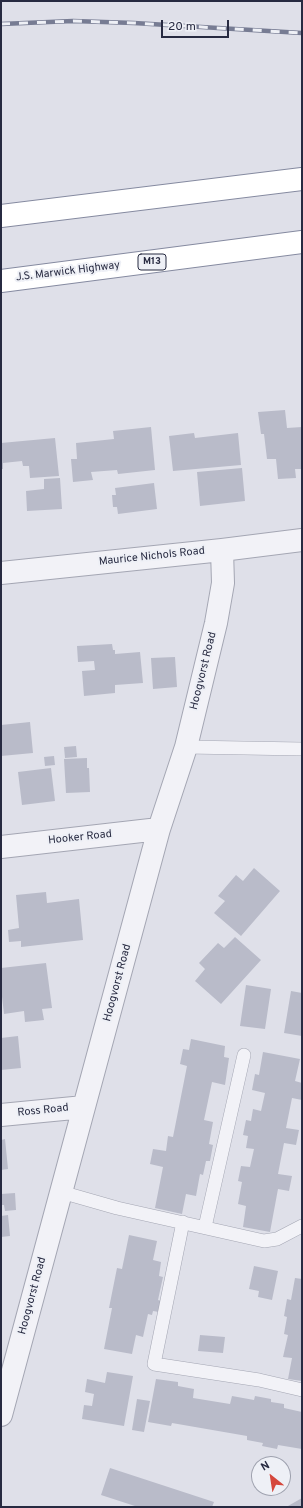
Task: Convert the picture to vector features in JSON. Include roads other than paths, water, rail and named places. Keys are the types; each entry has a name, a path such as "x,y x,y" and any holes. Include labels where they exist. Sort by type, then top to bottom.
{"highway":[{"path":"1,216 302,179"},
{"name":"J.S. Marwick Highway","path":"1,281 302,242"}],"street":[{"name":"Maurice Nichols Road","path":"1,573 222,550 302,540"},
{"name":"Hoogvorst Road","path":"1,1415 5,1385 61,1192 159,830 186,747 216,623 223,583 222,550"},
{"name":"Hooker Road","path":"1,847 159,830"},
{"name":"Ross Road","path":"1,1115 84,1106"}],"lane":[{"path":"186,747 302,749"},
{"path":"204,1227 244,1054"},
{"path":"61,1192 117,1208 264,1240 277,1238 302,1226"},
{"path":"183,1222 154,1364 259,1380 302,1390"}],"railway":[{"path":"1,24 73,21 302,33"}]}
